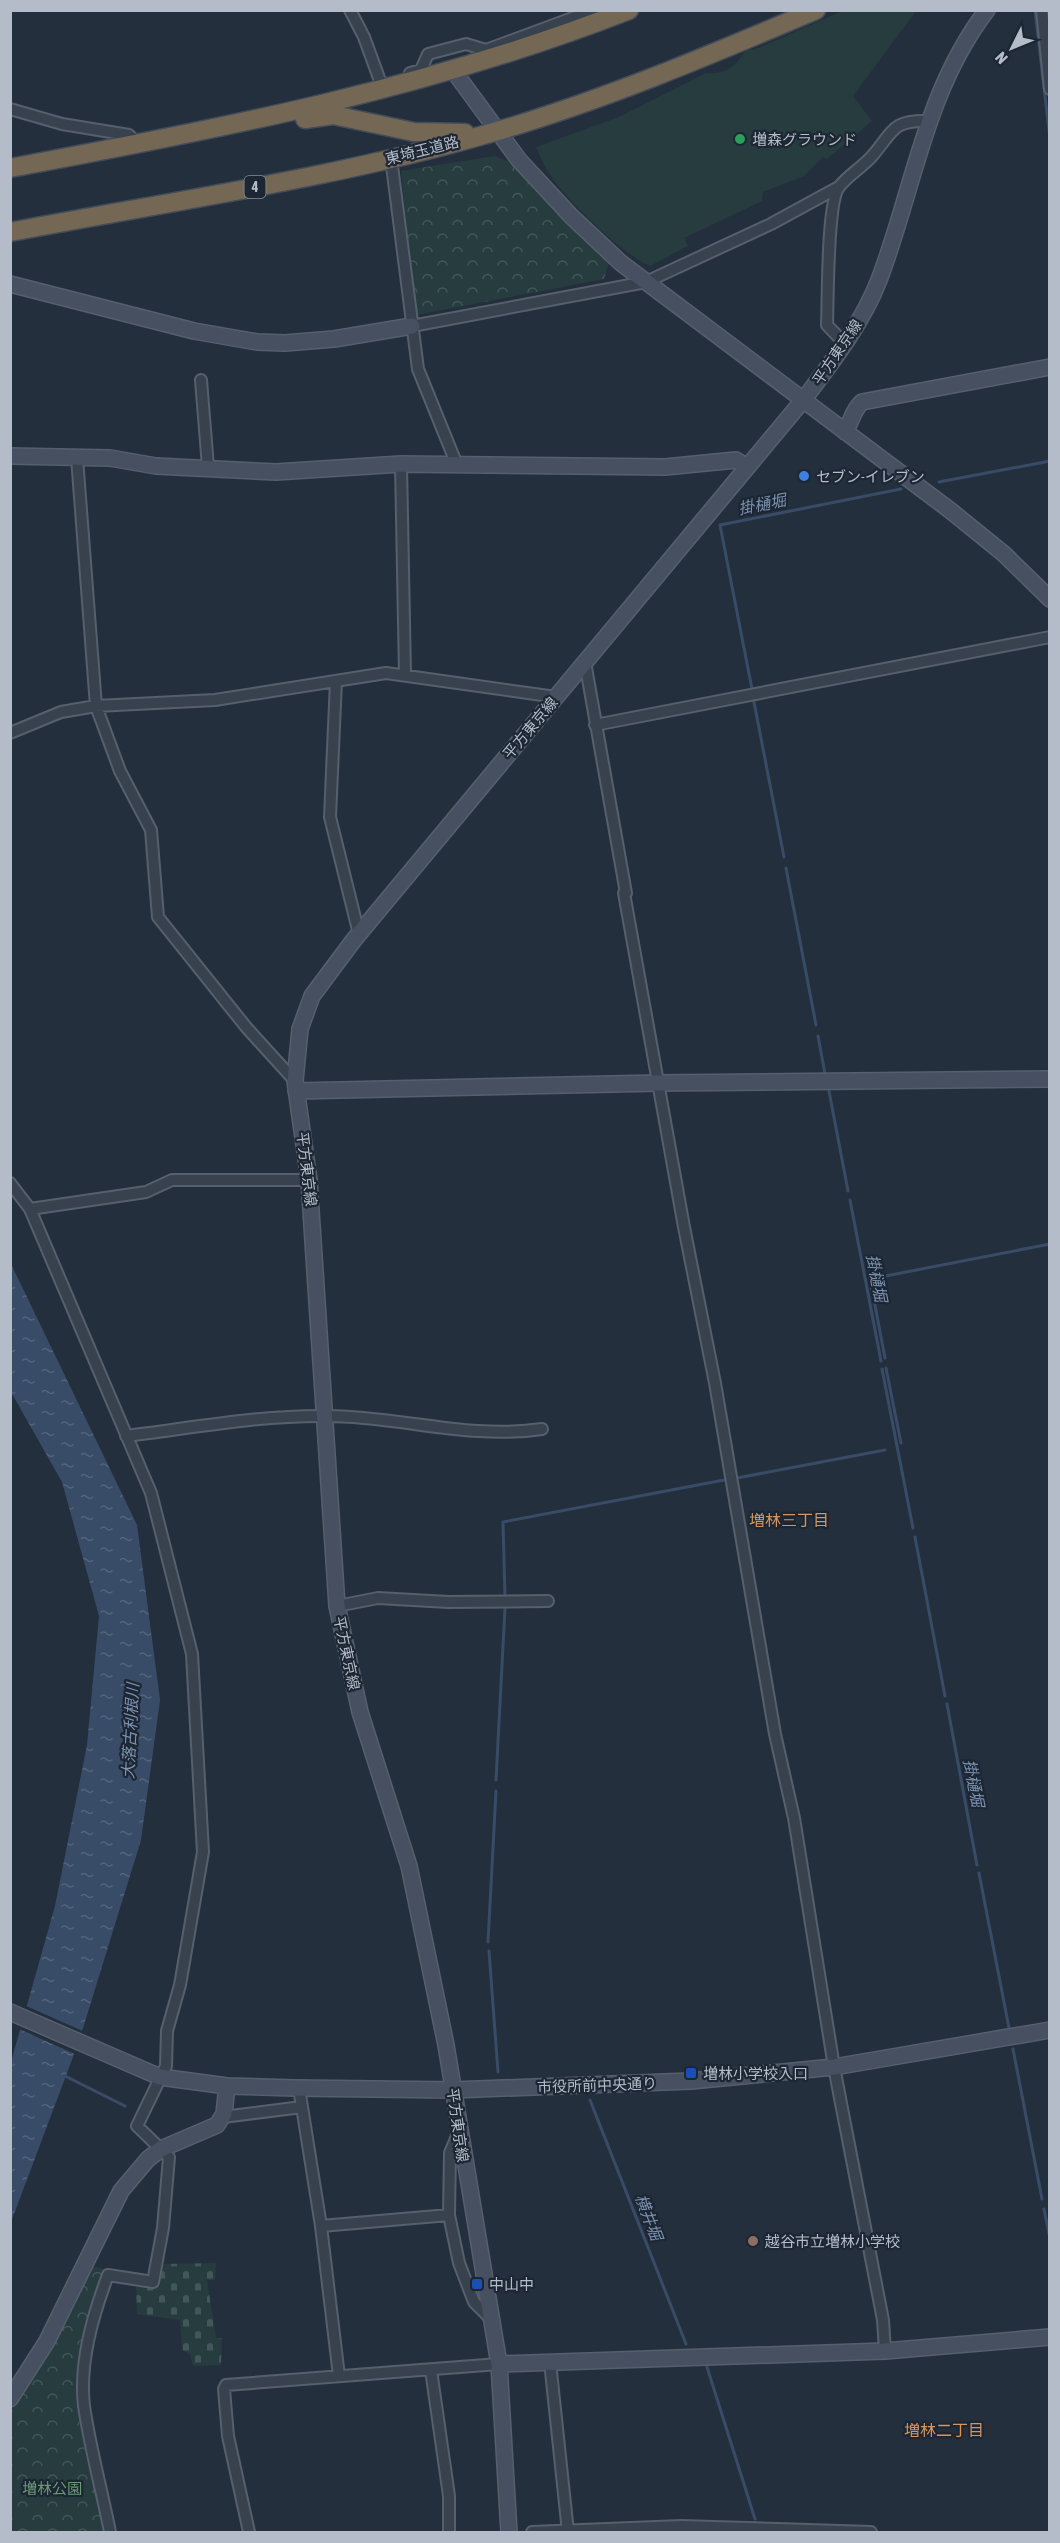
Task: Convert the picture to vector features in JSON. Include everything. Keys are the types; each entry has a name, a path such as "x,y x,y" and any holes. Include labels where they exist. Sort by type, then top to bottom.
{"highway":[{"path":"10,168 255,120 382,85 453,70 517,52 629,10"},
{"name":"東埼玉道路","path":"10,232 319,174 496,131 664,74 816,10"},
{"path":"255,120 300,120 333,115 414,132 496,131"}],"street":[{"path":"350,10 382,85 421,70 428,54 466,44 486,50 594,10"},
{"name":"平方東京線","path":"509,2532 499,2364 458,2134 453,2090 409,1866 360,1712 337,1606 309,1180 296,1086 300,1029 312,996 359,934 804,399 845,344 879,281 928,121 949,71 987,10"},
{"path":"1042,10 1050,89"},
{"path":"453,70 496,131 554,199 646,282 980,534 1050,599"},
{"path":"10,109 62,124 129,135 138,144"},
{"path":"10,285 194,331 257,342 285,343 334,339 412,326 646,282 771,224 837,188 870,158 899,124 906,121 928,121"},
{"path":"392,166 418,369 457,465"},
{"path":"837,188 830,231 827,325 845,344"},
{"path":"846,432 851,423 853,411 862,402 1050,367"},
{"path":"201,380 208,467"},
{"path":"10,456 110,458 156,466 276,472 401,464 665,467 736,460 747,467"},
{"path":"76,458 96,706 120,771 151,830 158,917 246,1028 296,1086 1050,1079"},
{"path":"401,464 405,674"},
{"path":"595,725 1050,637"},
{"path":"585,662 659,1083 716,1383 775,1734 794,1818 834,2067 883,2320 885,2351"},
{"path":"10,733 61,712 96,706 215,700 386,672 556,697"},
{"path":"336,681 330,817 359,934"},
{"path":"30,1209 146,1192 172,1180 309,1180"},
{"path":"10,1183 30,1209 151,1493 192,1654 203,1852 180,1985 167,2031 166,2066 137,2126 156,2141 169,2157 163,2228 153,2282 108,2275 94,2310 84,2376 84,2405 110,2532"},
{"path":"126,1436 248,1421 325,1416 511,1434 542,1429"},
{"path":"337,1606 378,1598 448,1602 548,1601"},
{"name":"市役所前中央通り","path":"10,2012 160,2077 227,2086 299,2088 453,2090 634,2085 834,2067 1050,2030"},
{"path":"10,2399 47,2341 121,2191 148,2159 161,2150 210,2130 223,2117 227,2103 227,2086"},
{"path":"299,2088 321,2226 339,2376"},
{"path":"223,2117 302,2107"},
{"path":"458,2134 450,2153 449,2215 459,2263 474,2302 490,2319"},
{"path":"321,2226 449,2215"},
{"path":"249,2532 228,2436 224,2389 226,2385 499,2364 885,2351 1050,2337"},
{"path":"550,2362 568,2531"},
{"path":"431,2370 449,2496 450,2532"},
{"path":"532,2532 682,2529 871,2532"}],"green space":[{"name":"増森グラウンド","path":"842,11 916,11 853,96 872,121 827,159 823,157 804,176 763,192 762,201 684,238 688,246 650,266 625,251 610,238 567,196 546,169 536,147 619,117 706,73 725,71 739,60 746,49 754,50"},
{"path":"494,156 513,163 556,213 609,263 604,279 416,315 401,171"},
{"path":"216,2263 215,2280 207,2280 216,2338 222,2338 221,2365 193,2366 190,2354 182,2350 180,2320 137,2314 136,2284 158,2285 164,2264"},
{"name":"増林公園","path":"93,2266 103,2269 87,2319 80,2354 77,2388 85,2452 104,2532 11,2532 11,2411 44,2361"}],"water":[{"name":"大落古利根川","path":"10,1262 137,1525 160,1700 141,1840 79,2041 11,2222 11,2062 55,1906 87,1745 99,1616 62,1482 11,1392"}],"pier":[{"path":"24,2005 85,2032 77,2055 17,2028"}],"waterway":[{"path":"1035,10 1050,139"},
{"name":"掛樋堀","path":"939,482 1050,461"},
{"name":"掛樋堀","path":"752,689 720,525 901,489"},
{"name":"掛樋堀","path":"753,697 784,857"},
{"name":"掛樋堀","path":"786,868 816,1025"},
{"name":"掛樋堀","path":"818,1036 825,1074"},
{"name":"掛樋堀","path":"829,1091 848,1191"},
{"name":"掛樋堀","path":"850,1200 881,1361"},
{"path":"885,1358 870,1279 1050,1244"},
{"path":"886,1368 901,1443"},
{"name":"掛樋堀","path":"882,1369 913,1528"},
{"path":"737,1478 885,1450"},
{"path":"505,1597 503,1522 724,1480"},
{"name":"掛樋堀","path":"915,1537 945,1696"},
{"path":"496,1780 505,1608"},
{"name":"掛樋堀","path":"947,1704 977,1865"},
{"path":"488,1942 496,1791"},
{"name":"掛樋堀","path":"979,1873 1009,2028"},
{"path":"489,1951 498,2072"},
{"name":"掛樋堀","path":"1013,2049 1042,2199"},
{"path":"65,2076 125,2106"},
{"name":"横井堀","path":"590,2100 686,2344"},
{"name":"掛樋堀","path":"1044,2209 1050,2239"},
{"name":"横井堀","path":"707,2367 755,2519"}],"place":[{"name":"増森グラウンド","path":"740,139"},
{"name":"セブン-イレブン","path":"804,476"},
{"name":"増林小学校入口","path":"691,2073"},
{"name":"越谷市立増林小学校","path":"753,2241"},
{"name":"中山中","path":"477,2284"}],"district":[{"name":"増林三丁目","path":"789,1520"},
{"name":"増林二丁目","path":"944,2430"}]}
